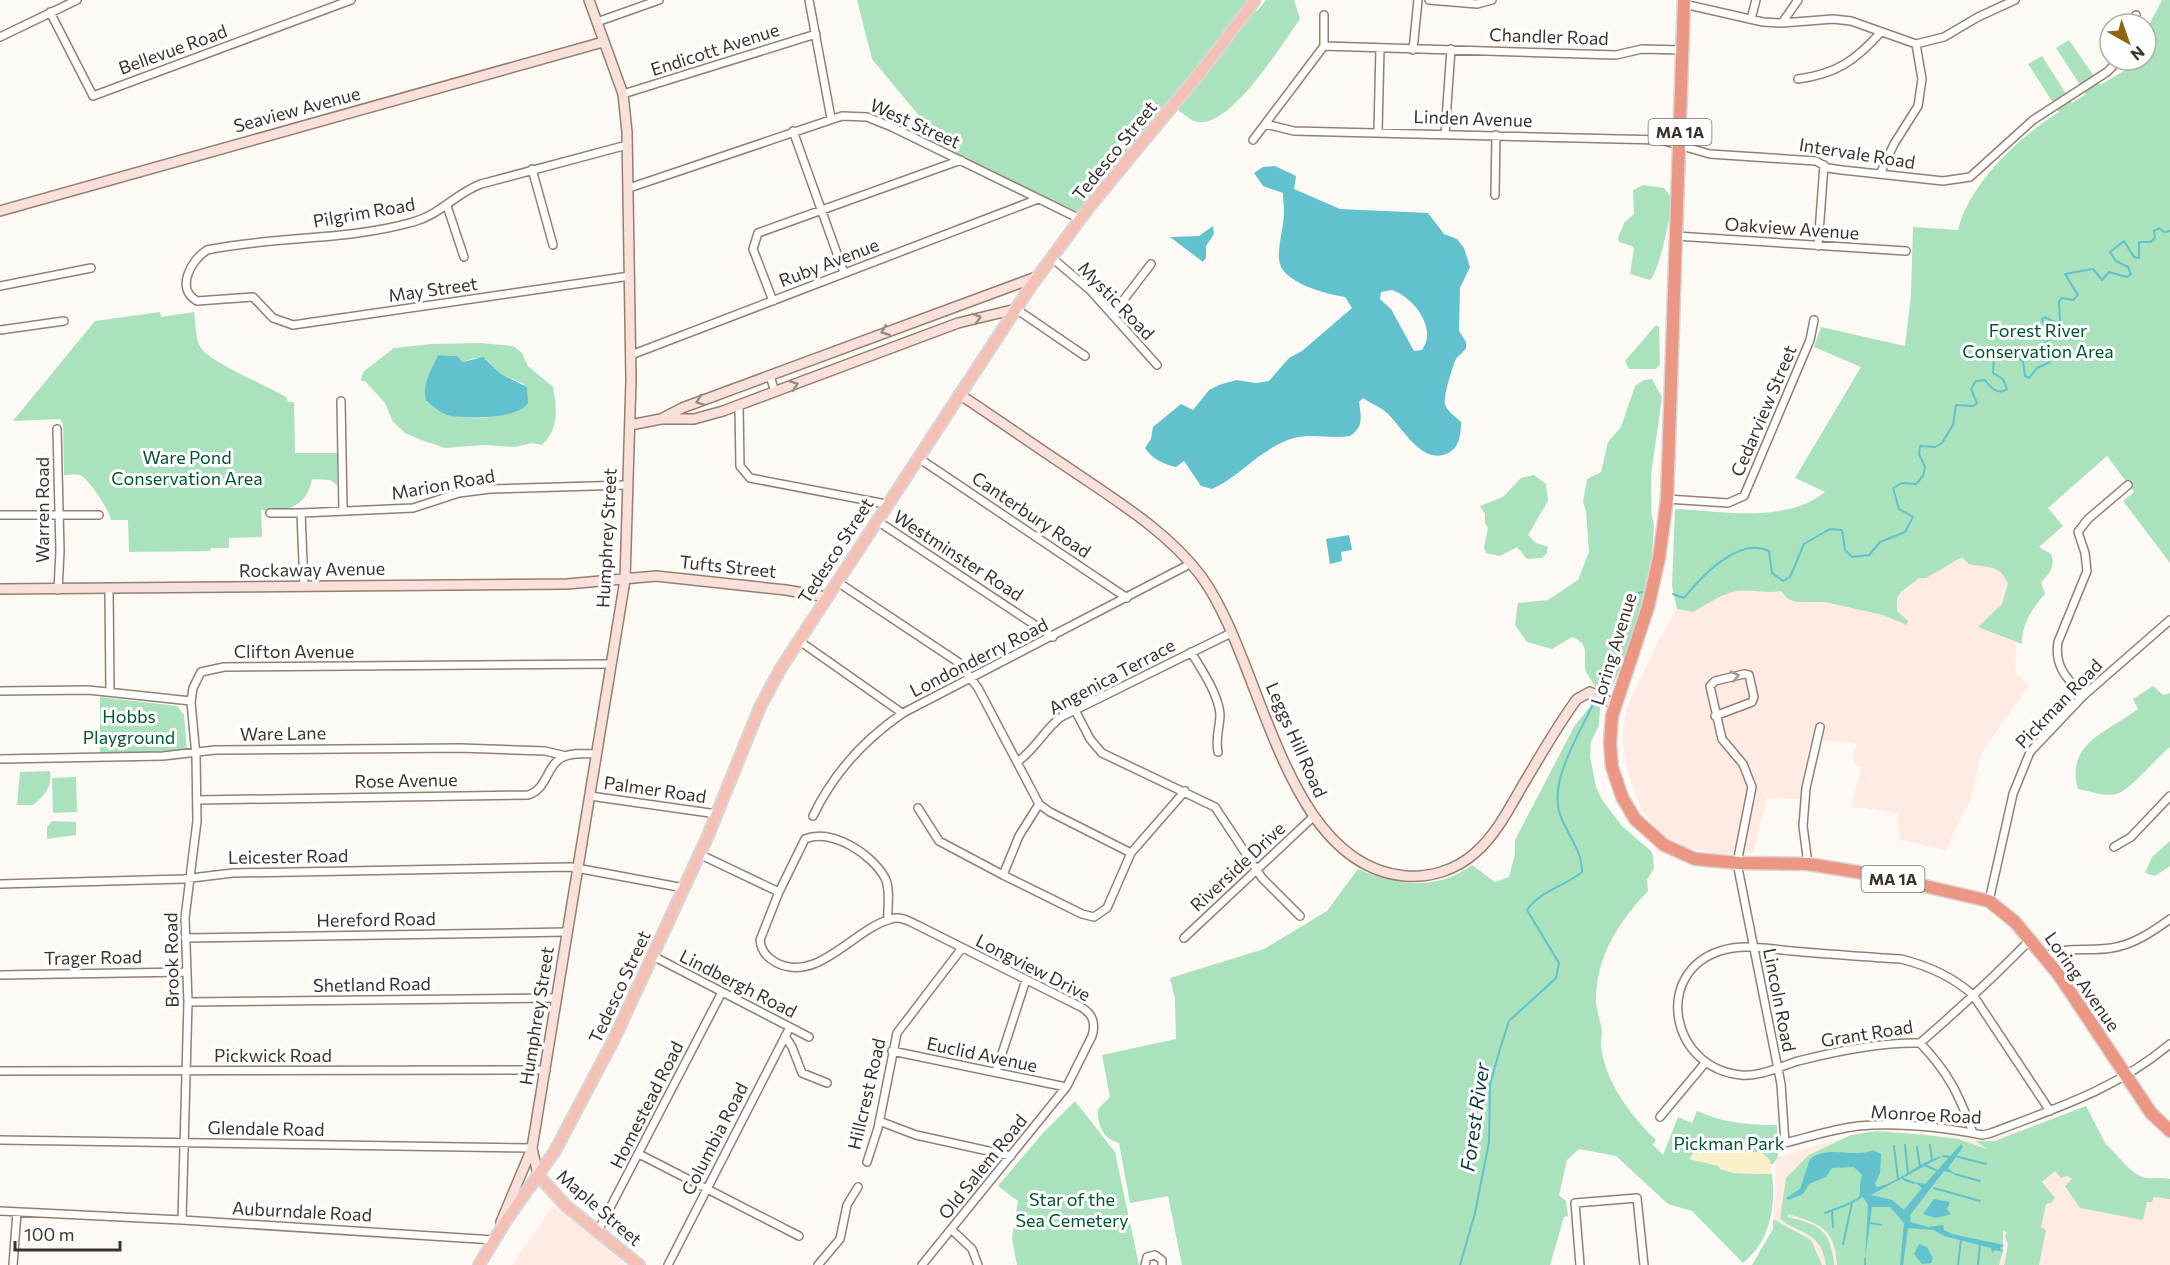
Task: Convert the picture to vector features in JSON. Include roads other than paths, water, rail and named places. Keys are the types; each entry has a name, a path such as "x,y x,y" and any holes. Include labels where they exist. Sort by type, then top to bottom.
{"highway":[{"name":"Loring Avenue","path":"1684,2 1667,498 1659,558 1648,607 1609,701 1612,767 1622,797 1635,819 1654,837 1685,855 1708,861 1808,864 1882,876 1989,902 2005,913 2045,957 2155,1119 2170,1131"}],"main road":[{"name":"Tedesco Street","path":"538,1175 555,1151 593,1081 684,888 760,707 798,640 958,394 1039,276 1080,219 1203,69 1255,0"},
{"name":"Maple Street","path":"538,1175 565,1204 639,1265"},
{"name":"Humphrey Street","path":"479,1265 538,1175"}],"street":[{"path":"0,37 76,0"},
{"name":"Bellevue Road","path":"50,12 93,96 351,0"},
{"name":"Humphrey Street","path":"494,1240 532,1148 625,580 631,355 627,145 622,94 589,0"},
{"path":"597,22 659,0"},
{"path":"808,0 831,118"},
{"path":"1413,50 1418,0"},
{"path":"1430,0 1477,4 1492,0"},
{"path":"1752,19 1756,0"},
{"path":"1782,23 1798,0"},
{"path":"1684,2 1752,19 1782,23 1842,20 1860,23 1916,44 1944,37 1978,17 2015,0"},
{"path":"1253,140 1324,46 1324,15"},
{"path":"1798,80 1823,76 1843,67 1881,32"},
{"name":"Endicott Avenue","path":"622,94 816,34"},
{"name":"Seaview Avenue","path":"0,211 603,42"},
{"path":"1880,174 1894,144 1918,106 1922,79 1916,44"},
{"name":"Chandler Road","path":"1324,46 1616,55 1642,49 1682,50"},
{"path":"1378,132 1380,48"},
{"path":"1445,134 1451,50"},
{"name":"Intervale Road","path":"1680,146 1710,154 1816,161 1824,165 1880,174 1943,181 1964,179 1977,173 2033,120 2083,85 2107,72"},
{"name":"West Street","path":"629,189 831,118 850,114 867,117 961,160 1080,219"},
{"name":"Linden Avenue","path":"1265,123 1294,132 1378,132 1661,140 1680,146"},
{"path":"793,131 844,273"},
{"path":"1495,195 1496,135"},
{"name":"Pilgrim Road","path":"249,296 197,301 191,298 187,278 193,262 207,250 216,248 358,233 413,222 447,206 468,188 627,145"},
{"path":"773,301 753,249 754,238 768,229 961,160"},
{"path":"1818,246 1824,165"},
{"path":"532,169 553,244"},
{"name":"Ruby Avenue","path":"631,355 1038,199"},
{"path":"447,206 464,257"},
{"name":"Oakview Avenue","path":"1676,236 1906,251"},
{"name":"Mystic Road","path":"1052,258 1090,290 1157,365"},
{"path":"1112,315 1151,264"},
{"path":"0,286 91,268"},
{"name":"May Street","path":"249,296 255,298 273,318 293,325 630,276"},
{"path":"661,419 682,408 1039,276"},
{"path":"630,425 661,419 694,419 739,405 924,336 989,314 1016,309 1085,356"},
{"path":"918,319 924,336"},
{"name":"Cedarview Street","path":"1667,498 1728,503 1740,499 1746,490 1810,340 1814,320"},
{"path":"0,330 64,321"},
{"path":"770,376 775,392"},
{"name":"Leggs Hill Road","path":"958,394 1131,511 1190,564 1209,588 1231,633 1288,769 1313,817 1342,849 1374,868 1411,877 1446,871 1466,860 1484,844 1511,806 1570,708 1581,696 1590,692 1609,701"},
{"path":"341,400 343,510"},
{"path":"739,405 740,466 750,478 886,504"},
{"name":"Warren Road","path":"57,429 58,590"},
{"name":"Canterbury Road","path":"917,458 1127,598"},
{"name":"Marion Road","path":"270,513 413,508 459,494 490,489 627,484"},
{"path":"2083,696 2060,669 2056,654 2058,642 2087,571 2085,552 2078,532 2080,527 2128,485"},
{"path":"301,513 304,586"},
{"path":"0,515 99,515"},
{"name":"Westminster Road","path":"876,520 1053,637"},
{"name":"Londonderry Road","path":"813,816 827,788 840,772 873,737 902,714 1190,564"},
{"name":"Tufts Street","path":"625,580 656,576 786,590 826,597"},
{"name":"Rockaway Avenue","path":"0,589 109,590 567,584 625,580"},
{"path":"836,581 958,662 972,678 1039,804 1050,812 1131,853"},
{"path":"109,590 110,692"},
{"name":"Pickman Road","path":"1989,902 2006,821 2022,767 2030,752 2083,696 2170,620"},
{"name":"Angenica Terrace","path":"1017,762 1030,752 1055,722 1231,633"},
{"path":"798,640 902,714"},
{"path":"1191,652 1220,712 1215,739 1218,752"},
{"name":"Clifton Avenue","path":"191,701 193,688 201,672 224,667 610,664"},
{"path":"1715,716 1752,702 1755,697 1749,675 1744,674 1715,681 1710,686 1715,716 1722,740 1743,764 1752,786 1737,863"},
{"path":"0,691 110,692 191,701"},
{"name":"Brook Road","path":"182,1220 188,1002 186,900 191,878 197,800 196,752 191,701"},
{"path":"1075,710 1090,739 1102,753 1215,807 1255,869 1300,916"},
{"path":"1808,864 1803,826 1806,788 1820,727"},
{"name":"Ware Lane","path":"0,759 163,756 196,752 460,748 545,751 566,756"},
{"path":"566,756 596,754"},
{"name":"Rose Avenue","path":"197,800 528,795 538,792 558,760 566,756"},
{"path":"918,808 939,841 1082,914 1094,917 1107,908 1131,853 1185,791"},
{"name":"Palmer Road","path":"590,796 717,814"},
{"path":"2114,847 2131,837 2170,796"},
{"path":"1003,875 1023,829 1039,804"},
{"name":"Riverside Drive","path":"1184,938 1313,817"},
{"path":"811,837 828,838 850,846 872,862 886,882 888,920 816,963 796,968 782,965 765,954 760,940 779,892 801,844 811,837"},
{"path":"699,854 779,892"},
{"name":"Lincoln Road","path":"1737,863 1777,1066 1785,1143"},
{"name":"Leicester Road","path":"0,884 191,878 233,873 578,868 684,888"},
{"path":"2045,957 2062,950 2097,950 2123,945 2143,937 2170,919"},
{"name":"Longview Drive","path":"888,920 907,920 1085,1009 1094,1023 1092,1036 1066,1087"},
{"name":"Hereford Road","path":"185,938 567,932"},
{"name":"Grant Road","path":"1705,1064 1743,1076 1820,1056 1897,1043 1920,1043 2030,940"},
{"path":"1660,1118 1705,1064 1691,1050 1680,1028 1679,1000 1683,986 1702,959 1731,947 1901,960 1943,973 1973,995 1993,1021 2050,1111"},
{"name":"Hillcrest Road","path":"867,1162 879,1121 897,1033 962,948"},
{"name":"Lindbergh Road","path":"653,956 809,1037"},
{"name":"Trager Road","path":"0,975 186,972"},
{"path":"996,1072 1026,980"},
{"name":"Homestead Road","path":"598,1231 722,992"},
{"name":"Shetland Road","path":"188,1002 557,998"},
{"name":"Columbia Road","path":"668,1265 790,1027"},
{"path":"785,1036 802,1072 827,1083"},
{"path":"1920,1043 1943,1067 1962,1102 1973,1133"},
{"name":"Monroe Road","path":"1785,1143 1839,1129 1877,1125 1917,1126 1991,1133 2101,1090 2126,1076 2170,1044"},
{"name":"Euclid Avenue","path":"892,1051 1066,1087"},
{"name":"Pickwick Road","path":"0,1071 546,1070"},
{"name":"Old Salem Road","path":"922,1265 1066,1087"},
{"path":"879,1121 916,1135 1011,1156"},
{"name":"Glendale Road","path":"0,1140 532,1148"},
{"name":"Humphrey Street","path":"532,1148 538,1175"},
{"path":"639,1154 799,1236"},
{"path":"818,1265 840,1239 847,1205 858,1187"},
{"path":"1580,1265 1575,1203 1636,1198 1644,1265"},
{"name":"Auburndale Road","path":"0,1211 494,1240"},
{"path":"13,1265 17,1212"},
{"path":"951,1229 972,1249 978,1265"},
{"path":"1145,1265 1148,1257 1155,1255 1162,1260 1162,1265"}],"water":[{"path":"1275,166 1296,176 1294,189 1340,209 1428,213 1444,234 1457,239 1464,248 1470,267 1460,288 1459,331 1466,342 1466,348 1456,359 1445,400 1447,409 1461,422 1461,430 1458,443 1450,452 1440,456 1422,451 1387,413 1363,398 1359,402 1360,425 1350,436 1301,437 1282,442 1212,489 1201,486 1184,461 1176,467 1167,465 1145,448 1151,439 1153,427 1181,404 1193,410 1209,390 1236,380 1256,383 1269,381 1289,358 1302,351 1352,308 1345,297 1306,286 1287,275 1281,267 1279,253 1284,218 1283,193 1263,186 1254,173 1263,167","holes":["1392,290 1415,306 1425,323 1427,332 1422,350 1414,351 1391,309 1380,299 1381,292"]},
{"path":"1213,226 1214,234 1206,246 1206,258 1203,262 1170,237 1199,236"},
{"path":"438,355 457,356 463,362 483,357 501,374 527,387 528,403 514,412 492,417 459,417 441,412 426,401 425,394 428,377"},
{"path":"1349,535 1352,550 1341,552 1342,561 1330,564 1326,539"},
{"path":"1961,1144 1963,1147 1948,1168 1955,1174 1944,1171 1910,1215 1911,1222 1928,1227 1943,1225 1944,1230 1952,1234 2004,1245 2000,1248 2003,1252 1995,1250 1992,1253 1991,1248 1944,1236 1934,1230 1908,1228 1903,1265 1900,1265 1904,1223 1890,1207 1872,1207 1865,1260 1868,1205 1863,1197 1849,1205 1845,1204 1857,1199 1860,1193 1862,1175 1854,1167 1832,1168 1826,1177 1809,1184 1803,1194 1788,1200 1786,1198 1800,1189 1810,1159 1817,1155 1873,1150 1881,1154 1880,1173 1875,1184 1877,1187 1943,1156 1871,1195 1892,1200 1904,1210 1922,1188 1914,1182 1925,1184"},
{"path":"1934,1199 1950,1202 1947,1209 1951,1214 1936,1218 1923,1214"},
{"path":"1919,1244 1927,1247 1933,1258 1931,1263 1922,1264 1914,1254"}],"waterway":[{"name":"Forest River","path":"1673,594 1684,598 1721,561 1745,549 1757,548 1769,551 1772,573 1783,581 1790,577 1804,544 1830,529 1842,530 1845,550 1852,557 1869,555 1880,542 1905,532 1913,517 1899,509 1893,488 1902,483 1916,484 1923,476 1925,467 1919,454 1920,446 1935,447 1942,443 1953,425 1956,405 1973,406 1977,403 1971,389 1976,381 1985,380 1992,388 2000,392 2007,389 2003,379 1993,373 1994,354 2003,351 2023,361 2025,376 2029,378 2037,368 2050,362 2048,356 2038,352 2038,349 2052,337 2051,333 2044,328 2042,319 2045,317 2056,323 2060,321 2059,301 2062,298 2073,300 2078,295 2065,274 2093,269 2102,280 2109,272 2127,277 2131,274 2128,267 2116,261 2110,252 2124,241 2134,257 2139,258 2139,242 2151,242 2155,238 2154,231 2159,228 2164,232 2170,231"},
{"name":"Forest River","path":"1598,692 1620,632 1628,597 1642,592"},
{"name":"Forest River","path":"1460,1265 1475,1213 1489,1142 1490,1084 1509,1021 1556,978 1559,963 1527,910 1546,893 1582,872 1579,855 1562,819 1557,797 1563,768 1596,697"},
{"path":"1905,1145 1908,1174"},
{"path":"1930,1145 1932,1160"},
{"path":"1894,1146 1898,1179"},
{"path":"1917,1147 1920,1167"},
{"path":"1943,1156 1949,1157"},
{"path":"1955,1156 1986,1164"},
{"path":"1924,1165 1936,1170"},
{"path":"1955,1174 1980,1181"},
{"path":"1903,1179 1914,1183"},
{"path":"1934,1188 1980,1201"},
{"path":"1843,1244 1852,1203"},
{"path":"1825,1213 1846,1205"},
{"path":"1832,1211 1833,1227"},
{"path":"1871,1223 1881,1225"},
{"path":"1958,1265 1961,1239"},
{"path":"1978,1265 1980,1244"},
{"path":"1865,1259 1865,1265"}],"park label":[{"name":"Forest River Conservation Area","path":"2038,341"},
{"name":"Ware Pond Conservation Area","path":"187,468"},
{"name":"Hobbs Playground","path":"129,727"},
{"name":"Pickman Park","path":"1729,1144"},
{"name":"Star of the Sea Cemetery","path":"1072,1210"}]}
